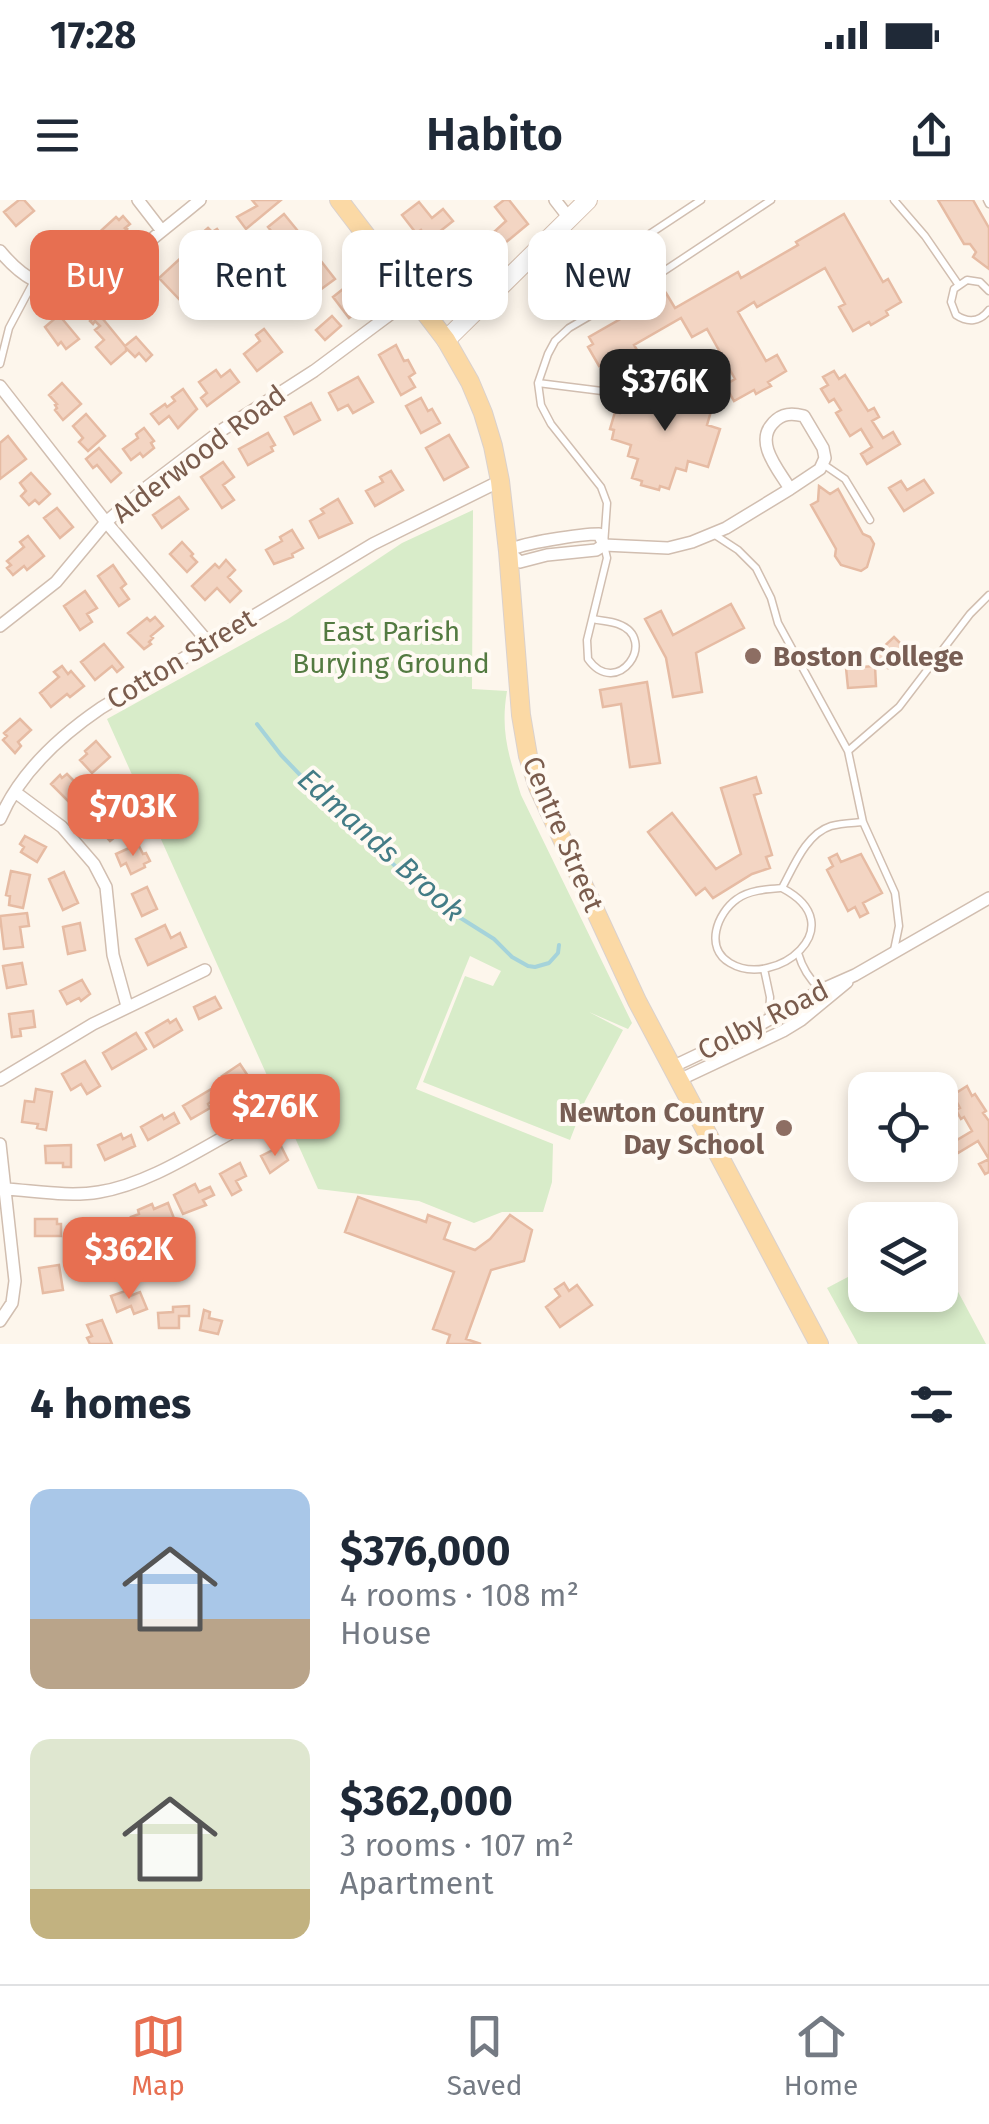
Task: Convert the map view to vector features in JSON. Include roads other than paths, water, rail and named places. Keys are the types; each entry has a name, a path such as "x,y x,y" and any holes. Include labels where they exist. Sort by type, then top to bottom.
{"main road":[{"name":"Centre Street","path":"339,200 361,230"},
{"name":"Centre Street","path":"430,320 470,382 494,446 508,551 520,715 544,802 629,984 819,1344"}],"street":[{"path":"138,200 162,231"},
{"path":"159,233 200,200"},
{"path":"554,200 570,218"},
{"path":"446,340 588,200"},
{"path":"0,250 16,269 30,278"},
{"name":"Alderwood Road","path":"0,626 56,582 106,522 147,487 222,430 314,371 382,320"},
{"path":"0,386 106,522 208,642"},
{"path":"508,551 520,562 596,550 604,544 668,548 726,528 790,489 820,469 823,448 804,416 786,414 769,426 764,440 790,489"},
{"name":"Cotton Street","path":"0,819 32,768 67,732 101,708 373,544 500,481"},
{"path":"15,792 62,827 94,864 106,887 114,955 127,1006"},
{"name":"Colby Road","path":"676,1074 769,1018 855,975 989,898"},
{"path":"0,1080 93,1024 205,970"},
{"name":"Colby Road","path":"676,1074 783,1032 855,975"},
{"path":"6,1190 95,1193 121,1188 267,1114"},
{"path":"0,1144 15,1281 12,1303 0,1321"}],"lane":[{"path":"655,230 700,200"},
{"path":"666,270 771,200"},
{"path":"894,200 958,284"},
{"path":"989,291 974,280 958,284 951,296 956,315 970,321 980,319 989,310"},
{"path":"0,364 9,328 30,288"},
{"path":"583,320 555,341 538,383 541,405 551,424 601,487 607,504 607,558 587,640 588,658 593,666 608,673 622,670 633,660 633,636 617,624 593,619"},
{"path":"538,383 618,393"},
{"path":"822,463 846,479 870,520"},
{"path":"712,534 738,550 756,568 778,623 848,751 858,805 895,893 899,926 894,952"},
{"path":"848,751 899,707 989,595"},
{"path":"782,888 815,834 831,826 864,822"},
{"path":"782,888 800,897 812,919 808,937 798,953 754,972 726,961 718,950 715,934 720,915 739,897 782,888"},
{"path":"798,953 821,990"},
{"path":"764,969 770,997 769,1018"}],"waterway":[{"name":"Edmands Brook","path":"257,724 327,803 432,900 528,966 549,963 558,953 559,945"}],"place":[{"name":"Boston College","path":"753,656"},
{"name":"Newton Country Day School","path":"784,1128"}],"park label":[{"name":"East Parish Burying Ground","path":"391,647"}]}
